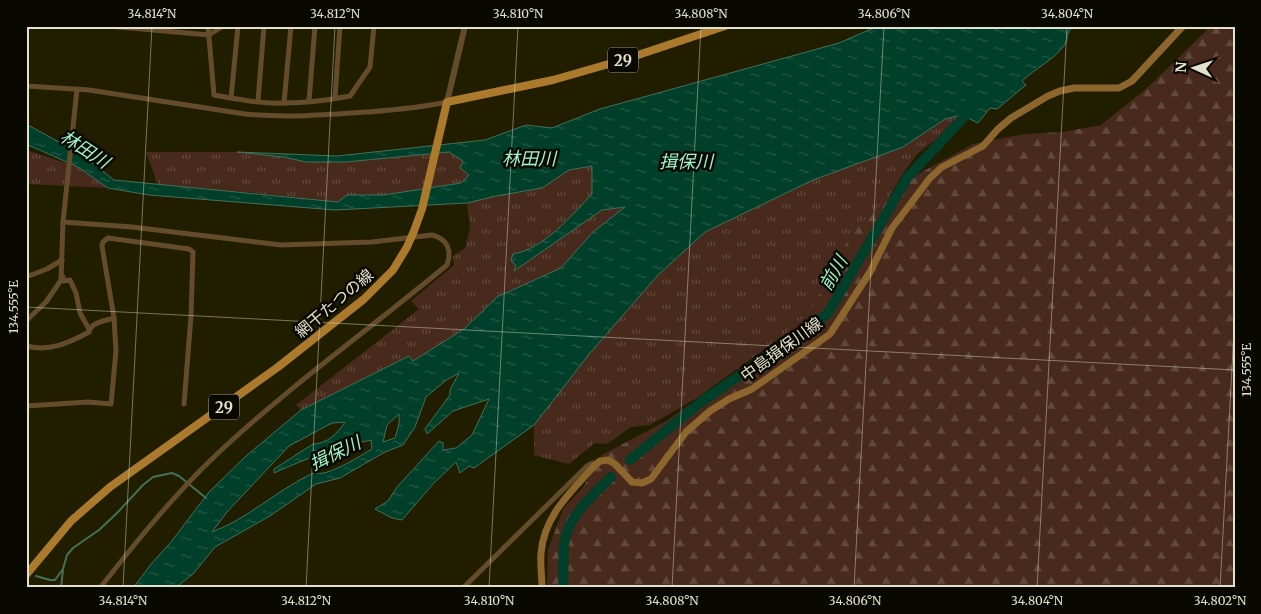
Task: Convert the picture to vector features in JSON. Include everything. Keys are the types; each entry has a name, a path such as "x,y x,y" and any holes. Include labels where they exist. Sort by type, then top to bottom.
{"main road":[{"name":"29","path":"446,105 553,80 626,59 725,26"},
{"name":"中島揖保川線","path":"596,465 608,460 615,464 632,482 642,483 651,479 686,432 710,411 760,385 830,334 870,272 892,228 930,178 942,167 983,146 1011,118 1048,96 1074,88 1110,89 1124,87 1132,81 1183,26"},
{"name":"網干たつの線","path":"26,575 71,521 110,487 278,367 364,299 393,270 413,234 426,191 446,105"},
{"path":"542,588 541,554 548,524 558,506 596,465"}],"street":[{"path":"26,26 26,65"},
{"path":"108,26 209,35 223,26"},
{"path":"208,26 214,95 284,103 350,96 370,67 374,26"},
{"path":"231,98 238,26"},
{"path":"258,101 264,26"},
{"path":"284,103 291,26"},
{"path":"309,101 315,26"},
{"path":"335,98 340,26"},
{"path":"26,86 76,89 269,116 324,116 446,105 465,26"},
{"path":"26,320 46,302 61,280 63,222 76,89"},
{"path":"63,222 141,228 281,245 372,242 413,234 432,235 440,237 449,247 450,256 448,265 283,396 214,457 148,528 100,588"},
{"path":"26,406 88,402 110,404 116,351 114,318 102,246 108,238 189,249 193,252 191,316 184,404"},
{"path":"26,277 62,261"},
{"path":"62,261 63,281 70,280 76,293 80,313 89,329"},
{"path":"26,346 45,349 70,342 89,332 89,329 96,324 114,318"},
{"path":"463,588 587,466 593,463 596,465"}],"green space":[{"path":"1207,26 1235,26 1235,588 547,588 548,550 563,509 583,487 602,455 668,420 775,345 812,309 853,231 909,179 973,144 1025,134 1063,132 1101,125 1147,88 1206,31"},
{"path":"962,115 966,120 917,154 900,178 860,249 802,322 697,398 650,425 631,427 607,444 595,443 569,464 534,455 534,425 590,353 658,275 705,232 813,180 903,147 945,119"},
{"path":"26,150 78,167 108,188 26,184"},
{"path":"146,152 237,152 284,157 306,162 346,162 449,152 463,161 470,175 461,183 384,195 347,195 338,202 158,185"},
{"path":"592,166 592,194 546,239 524,251 513,254 516,266 514,270 602,210 626,207 593,232 561,268 497,297 464,329 413,361 409,356 301,410 296,405 419,309 411,301 454,265 453,256 465,248 470,228 467,203 542,188 569,170"}],"water":[{"name":"揖保川","path":"878,26 1073,26 1061,50 1027,76 1022,81 1026,85 997,109 990,108 978,123 962,115 945,119 903,147 813,180 705,232 658,275 590,353 534,425 474,468 469,466 460,473 456,462 433,484 402,520 392,518 375,509 388,501 397,487 439,441 443,443 443,450 456,448 472,435 489,399 453,411 427,434 425,429 450,395 450,390 459,373 445,381 426,397 415,427 403,445 385,452 340,478 316,484 270,516 215,547 193,574 175,588 133,588 209,492 246,456 301,410 409,356 413,361 464,329 497,297 561,268 593,232 625,207 602,210 514,271 516,266 511,260 513,254 535,246 546,239 592,194 592,166 569,170 542,188 467,203 335,210 149,195 108,188 78,167 26,144 26,124 81,154 114,180 338,202 347,195 384,195 461,183 469,175 460,168 463,161 449,152 346,162 306,162 284,157 237,152 337,156 485,140 526,125 552,128 600,109 839,43","holes":["399,414 399,424 395,438 383,442 387,425","345,422 332,437 318,444 313,444 274,469 274,473 321,454 358,443 371,440 372,449 337,468 324,473 311,474 284,489 249,513 212,532 227,512 289,446 332,423"]}],"waterway":[{"name":"前川","path":"630,460 701,402 828,313 907,178 964,117 968,104"},
{"path":"36,576 55,580 63,569 67,555 73,548 99,530 153,477 172,473 179,476 206,498"},
{"name":"前川","path":"563,588 564,544 570,524 582,507 611,477"},
{"path":"61,588 63,570"}],"water label":[{"name":"林田川","path":"85,149"},
{"name":"林田川","path":"529,158"}]}
